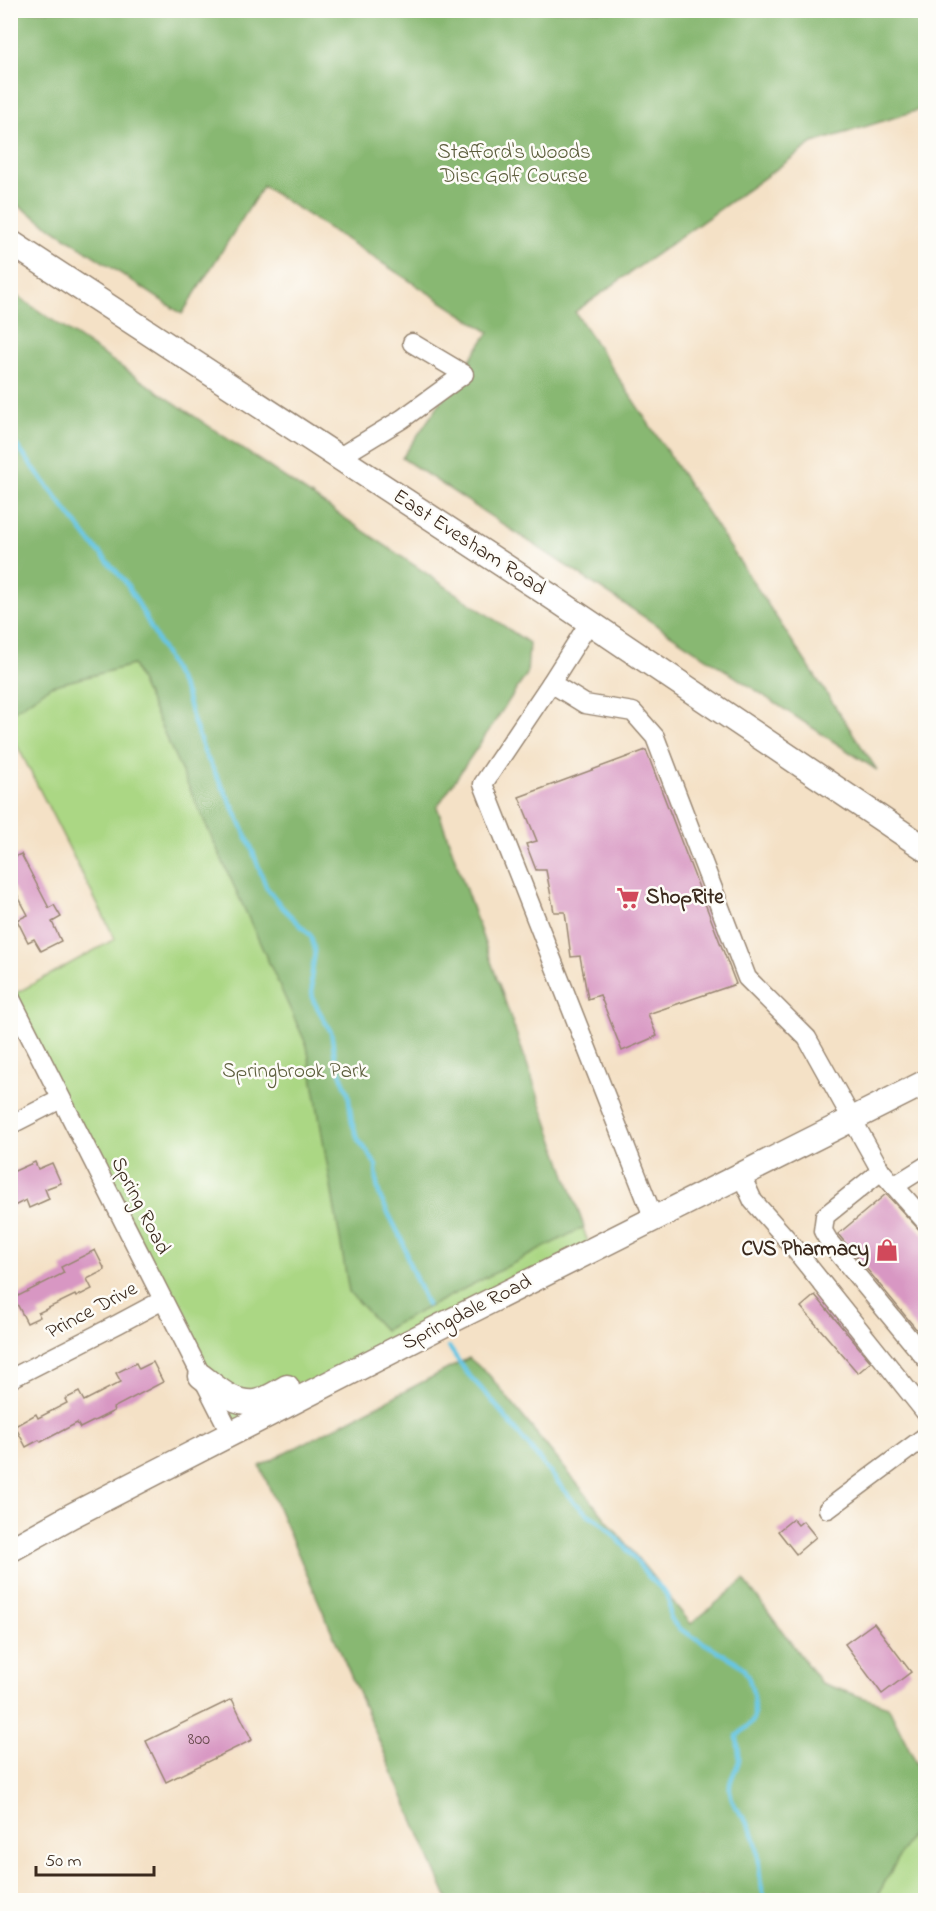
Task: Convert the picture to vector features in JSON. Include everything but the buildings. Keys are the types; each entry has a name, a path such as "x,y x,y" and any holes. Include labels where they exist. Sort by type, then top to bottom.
{"main road":[{"name":"East Evesham Road","path":"10,242 552,597 926,849"},
{"name":"Springdale Road","path":"10,1550 71,1515 926,1082"},
{"path":"201,1376 226,1396 241,1402 258,1401 363,1349 395,1350"}],"street":[{"path":"338,458 402,419 464,375 412,343"},
{"path":"589,623 483,784 654,1219"},
{"path":"551,683 585,704 633,712 655,737 747,978 807,1038 881,1171 926,1222"},
{"name":"Spring Road","path":"10,998 231,1434"},
{"path":"10,1125 61,1099"},
{"path":"894,1186 926,1166"},
{"path":"881,1171 825,1216 823,1231 830,1243 926,1359"},
{"path":"741,1175 753,1201 785,1237 926,1413"},
{"name":"Prince Drive","path":"10,1379 163,1300"},
{"path":"828,1509 926,1436"}],"green space":[{"name":"Stafford's Woods Disc Golf Course","path":"10,11 925,11 925,108 813,143 575,312 877,770 402,458 489,332 263,186 182,314 11,201"},
{"path":"11,292 529,643 527,674 437,807 584,1227 384,1330 349,1292 307,1046 133,665 51,686 11,713"},
{"name":"Springbrook Park","path":"158,589 437,807 591,1251 231,1434 11,996 115,939 11,733 11,689"},
{"path":"469,1358 489,1375 691,1624 744,1580 821,1683 888,1706 925,1781 925,1809 875,1900 448,1900 260,1466"},
{"path":"925,1809 925,1900 875,1900"}],"waterway":[{"path":"10,437 92,544 124,580 186,694 205,754 250,844 266,887 311,936 315,951 311,979 313,1000 331,1032 336,1063 348,1092 352,1123 359,1141 376,1166 380,1197 403,1242 409,1263 427,1305"},
{"path":"449,1347 466,1372 573,1501 602,1523 665,1592 669,1601 670,1618 678,1628 743,1668 754,1696 754,1717 752,1722 737,1736 739,1760 730,1783 730,1791 734,1803 754,1836 761,1885 766,1900"}],"place":[{"name":"ShopRite","path":"628,898"},
{"name":"CVS Pharmacy","path":"887,1250"}]}
